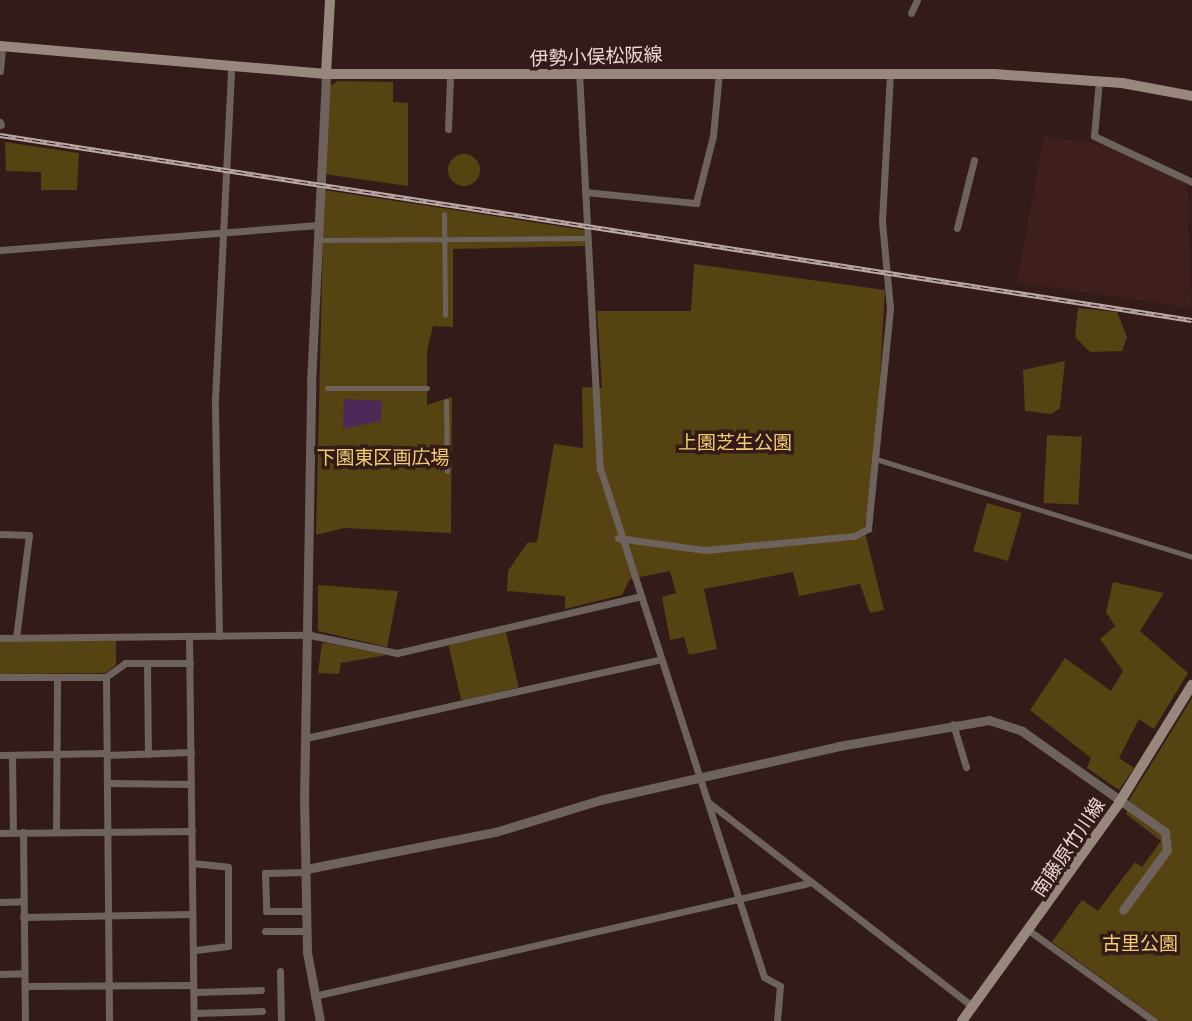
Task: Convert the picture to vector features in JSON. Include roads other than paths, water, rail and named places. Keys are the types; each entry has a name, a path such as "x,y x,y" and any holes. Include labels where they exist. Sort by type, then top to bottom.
{"main road":[{"path":"326,74 330,0"},
{"name":"伊勢小俣松阪線","path":"1,46 232,70 326,74 450,78 579,72 890,72 1100,80 1192,96"},
{"name":"南藤原竹川線","path":"962,1021 972,1014 1031,932 1119,803 1192,685"}],"street":[{"path":"911,13 917,0"},
{"path":"0,71 1,46"},
{"path":"219,636 220,230 232,70"},
{"path":"579,72 596,448 618,538 764,977 780,986 777,1021"},
{"path":"585,192 696,203 713,136 719,72"},
{"path":"618,538 705,550 853,536 868,529 878,460 890,308 882,221 890,72"},
{"path":"320,1021 306,931 306,738 317,240 326,74"},
{"path":"448,129 450,78"},
{"path":"1100,80 1094,136 1192,182"},
{"path":"957,228 974,160"},
{"path":"444,214 445,315"},
{"path":"0,250 220,230 318,225"},
{"path":"317,240 587,237"},
{"path":"327,388 427,388"},
{"path":"446,401 447,471"},
{"path":"878,460 1192,557"},
{"path":"0,534 29,535 16,638"},
{"path":"0,638 310,635 397,653 638,597"},
{"path":"189,636 194,1017 262,1011"},
{"path":"306,738 659,660"},
{"path":"0,677 106,677 125,663 190,663"},
{"path":"147,663 148,754"},
{"path":"56,832 57,677"},
{"path":"106,677 109,1021"},
{"path":"306,911 266,911 265,873 306,870 495,832 697,777 953,724 989,720 1014,727 1119,803 1165,832 1169,845 1122,910"},
{"path":"953,724 966,767"},
{"path":"0,755 191,752"},
{"path":"12,755 13,832"},
{"path":"108,783 191,784"},
{"path":"705,799 972,1014"},
{"path":"0,833 192,831"},
{"path":"23,832 25,1021"},
{"path":"192,863 228,867 228,946 193,950"},
{"path":"314,996 807,883"},
{"path":"0,902 23,901"},
{"path":"23,917 192,914"},
{"path":"265,932 306,931"},
{"path":"1031,932 1154,1021"},
{"path":"280,971 281,1021"},
{"path":"0,974 24,973"},
{"path":"24,986 261,990"}],"railway":[{"path":"0,135 1192,320"}],"park label":[{"name":"上園芝生公園","path":"735,442"},
{"name":"下園東区画広場","path":"383,457"},
{"name":"古里公園","path":"1140,943"}]}
